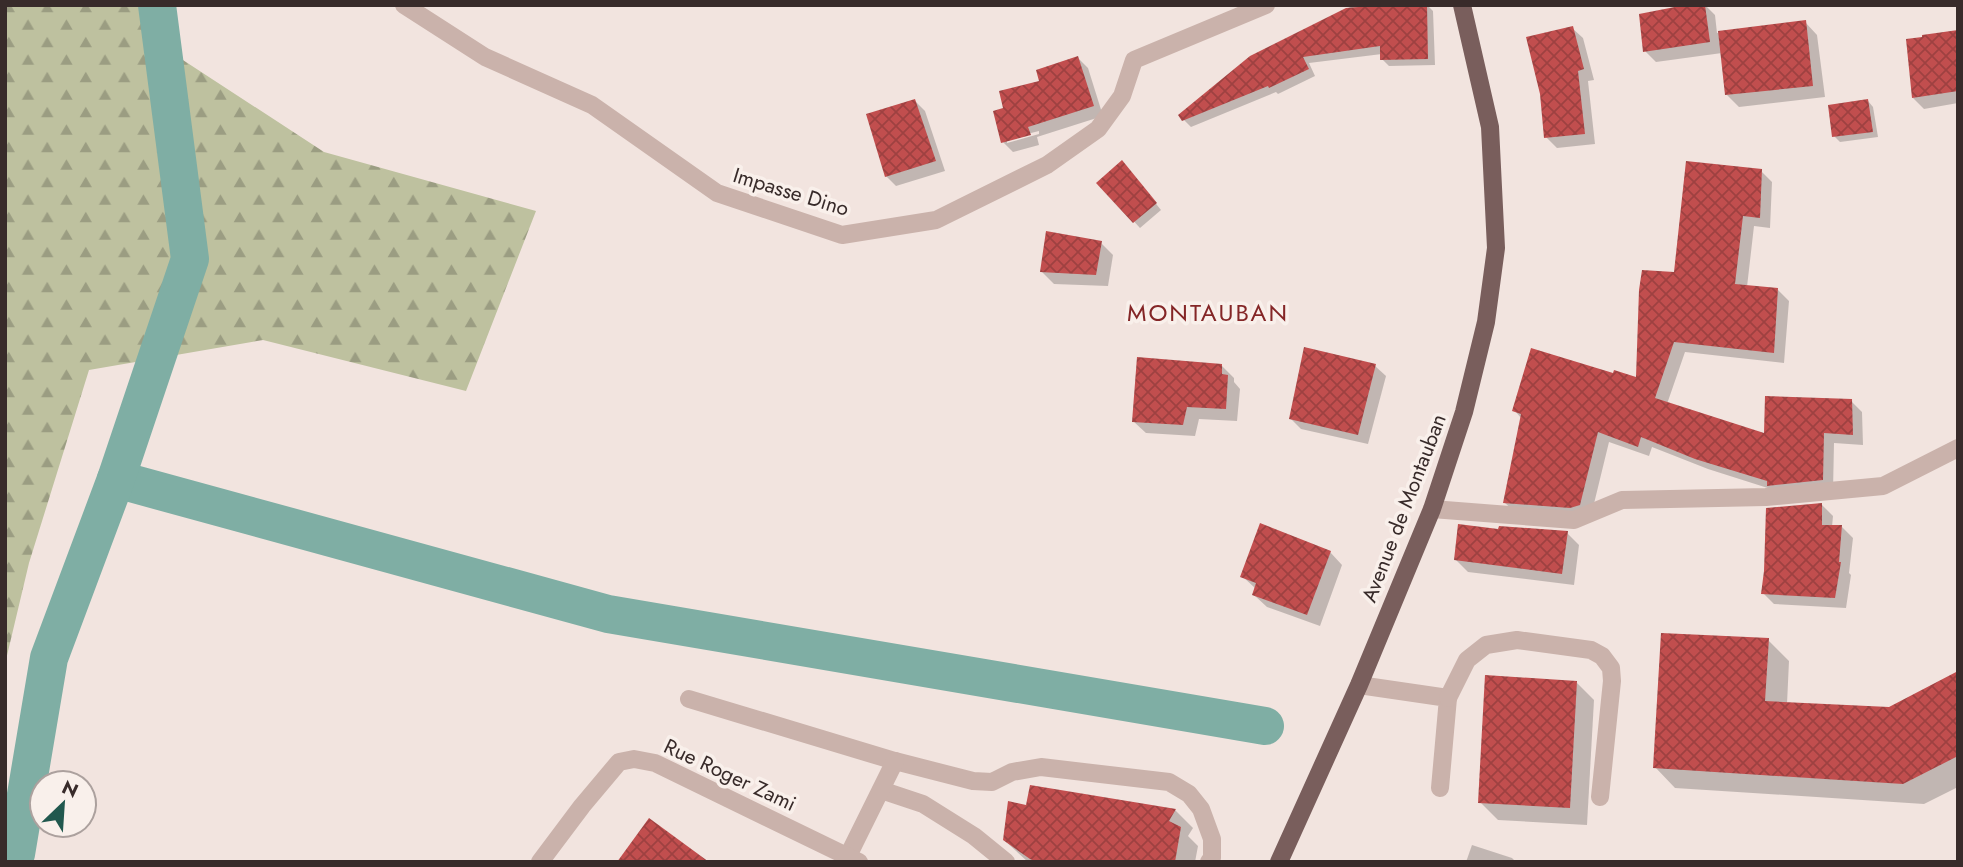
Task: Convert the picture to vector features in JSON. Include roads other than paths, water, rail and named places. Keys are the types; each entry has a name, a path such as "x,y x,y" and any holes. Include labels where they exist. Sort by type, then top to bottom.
{"main road":[{"name":"Avenue de Montauban","path":"1271,862 1282,853 1359,685 1432,509 1464,412 1486,322 1496,248 1490,127 1462,5"}],"street":[{"name":"Impasse Dino","path":"404,5 485,57 592,105 717,193 842,235 936,220 1047,165 1098,129 1122,96 1134,60 1266,5"},
{"path":"1432,509 1574,520 1622,500 1766,497 1883,486 1958,448"},
{"path":"1440,788 1448,698 1466,660 1486,645 1517,640 1591,650 1602,656 1611,668 1612,681 1600,797"},
{"path":"1359,685 1448,698"},
{"path":"689,699 895,761 973,781 992,782 1013,772 1041,767 1169,782 1189,794 1201,809 1212,839 1212,858 1209,862"},
{"name":"Rue Roger Zami","path":"540,862 619,762 634,759 655,763 853,859"},
{"path":"853,859 895,761"},
{"path":"881,790 923,804 974,836 1006,862"}],"waterway":[{"path":"16,854 49,658 116,479 190,259 157,5"},
{"path":"116,479 608,614 1265,726"}],"district":[{"name":"MONTAUBAN","path":"1208,313"}]}
